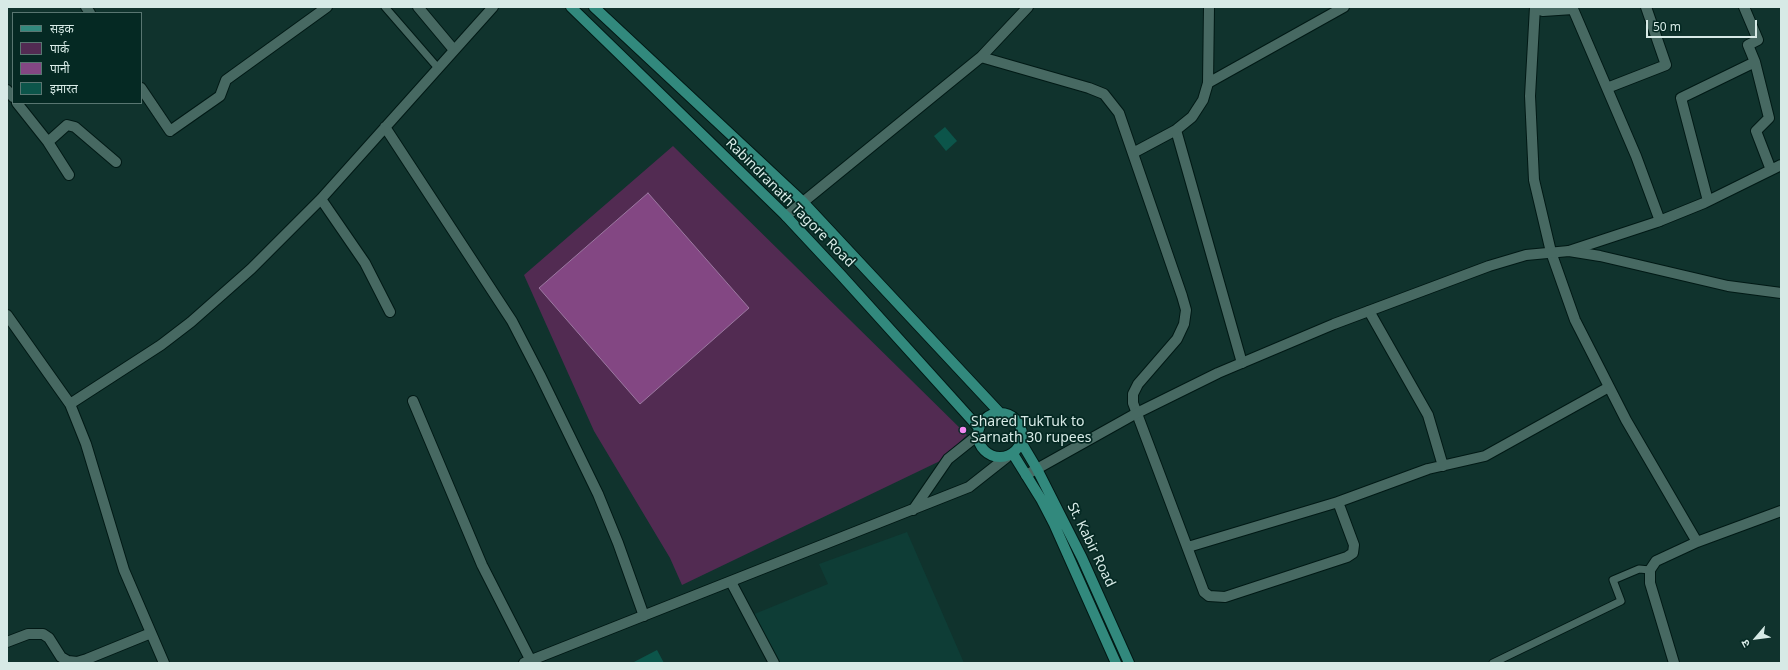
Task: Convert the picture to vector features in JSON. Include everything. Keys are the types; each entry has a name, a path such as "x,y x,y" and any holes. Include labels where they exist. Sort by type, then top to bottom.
{"main road":[{"name":"Rabindranath Tagore Road","path":"571,7 786,216 842,275 978,432 982,448 993,457 1010,455"},
{"name":"Rabindranath Tagore Road","path":"594,7 803,202 1000,413 1007,414 1018,422 1023,435 1021,442"},
{"path":"978,432 987,417 1000,413"},
{"path":"1010,455 1021,442"},
{"name":"St. Kabir Road","path":"1021,442 1037,469 1082,558 1129,663"},
{"name":"St. Kabir Road","path":"1010,455 1026,475 1054,524 1116,663"}],"street":[{"path":"142,89 170,131 220,96 226,80 327,7"},
{"path":"418,7 454,50"},
{"path":"70,404 161,345 191,322 251,269 320,199 493,7"},
{"path":"786,216 981,57 1028,7"},
{"path":"1134,153 1176,130 1192,117 1203,100 1208,83 1208,7"},
{"path":"1208,83 1344,7"},
{"path":"1660,221 1636,156 1573,9 1543,11 1535,7 1530,96 1534,173 1550,252 1575,320 1626,420 1697,542"},
{"path":"1607,88 1666,65 1646,7"},
{"path":"1744,7 1758,40 1748,45 1755,62 1769,118 1756,131 1771,170"},
{"path":"981,57 1089,88 1104,94 1119,113 1134,153 1186,310 1184,324 1177,339 1138,384 1133,394 1133,403 1135,414 1188,547 1204,592 1209,596 1226,597 1347,557 1353,553 1354,545 1338,502"},
{"path":"1708,201 1681,98 1755,62"},
{"path":"18,104 48,142 69,175"},
{"path":"48,142 67,125 75,127 116,162"},
{"path":"385,127 512,321 598,494 618,542 644,616"},
{"path":"1176,130 1242,363"},
{"path":"1569,251 1660,221 1708,201 1781,165"},
{"path":"320,199 365,263 390,312"},
{"path":"1026,475 1135,414 1242,363 1369,311 1489,266 1526,255 1569,251 1600,256 1728,286 1781,293"},
{"path":"1369,311 1428,415 1443,466"},
{"path":"7,315 70,404 86,444 124,570 164,663"},
{"path":"1188,547 1338,502 1428,469 1485,456 1609,387"},
{"path":"414,401 482,565 529,662 969,487 1010,455"},
{"path":"913,510 948,459 978,432"},
{"path":"1674,663 1650,583 1650,570 1656,561 1697,542 1781,511"},
{"path":"731,582 774,663"},
{"path":"7,642 28,634 43,634 49,638 61,657 77,662 151,633"}],"lane":[{"path":"385,7 438,68"},
{"path":"1493,663 1621,601 1613,580 1639,569 1650,570"}],"shaded area":[{"path":"907,532 964,663 777,663 752,615 828,584 819,564"}],"green space":[{"path":"673,146 967,435 940,461 682,585 670,558 594,431 524,275"}],"water":[{"path":"648,193 749,308 640,404 539,288"}],"building":[{"path":"945,127 957,141 946,151 934,136"},
{"path":"657,650 664,663 632,663"}],"place":[{"name":"Shared TukTuk to Sarnath 30 rupees","path":"963,430"}]}
